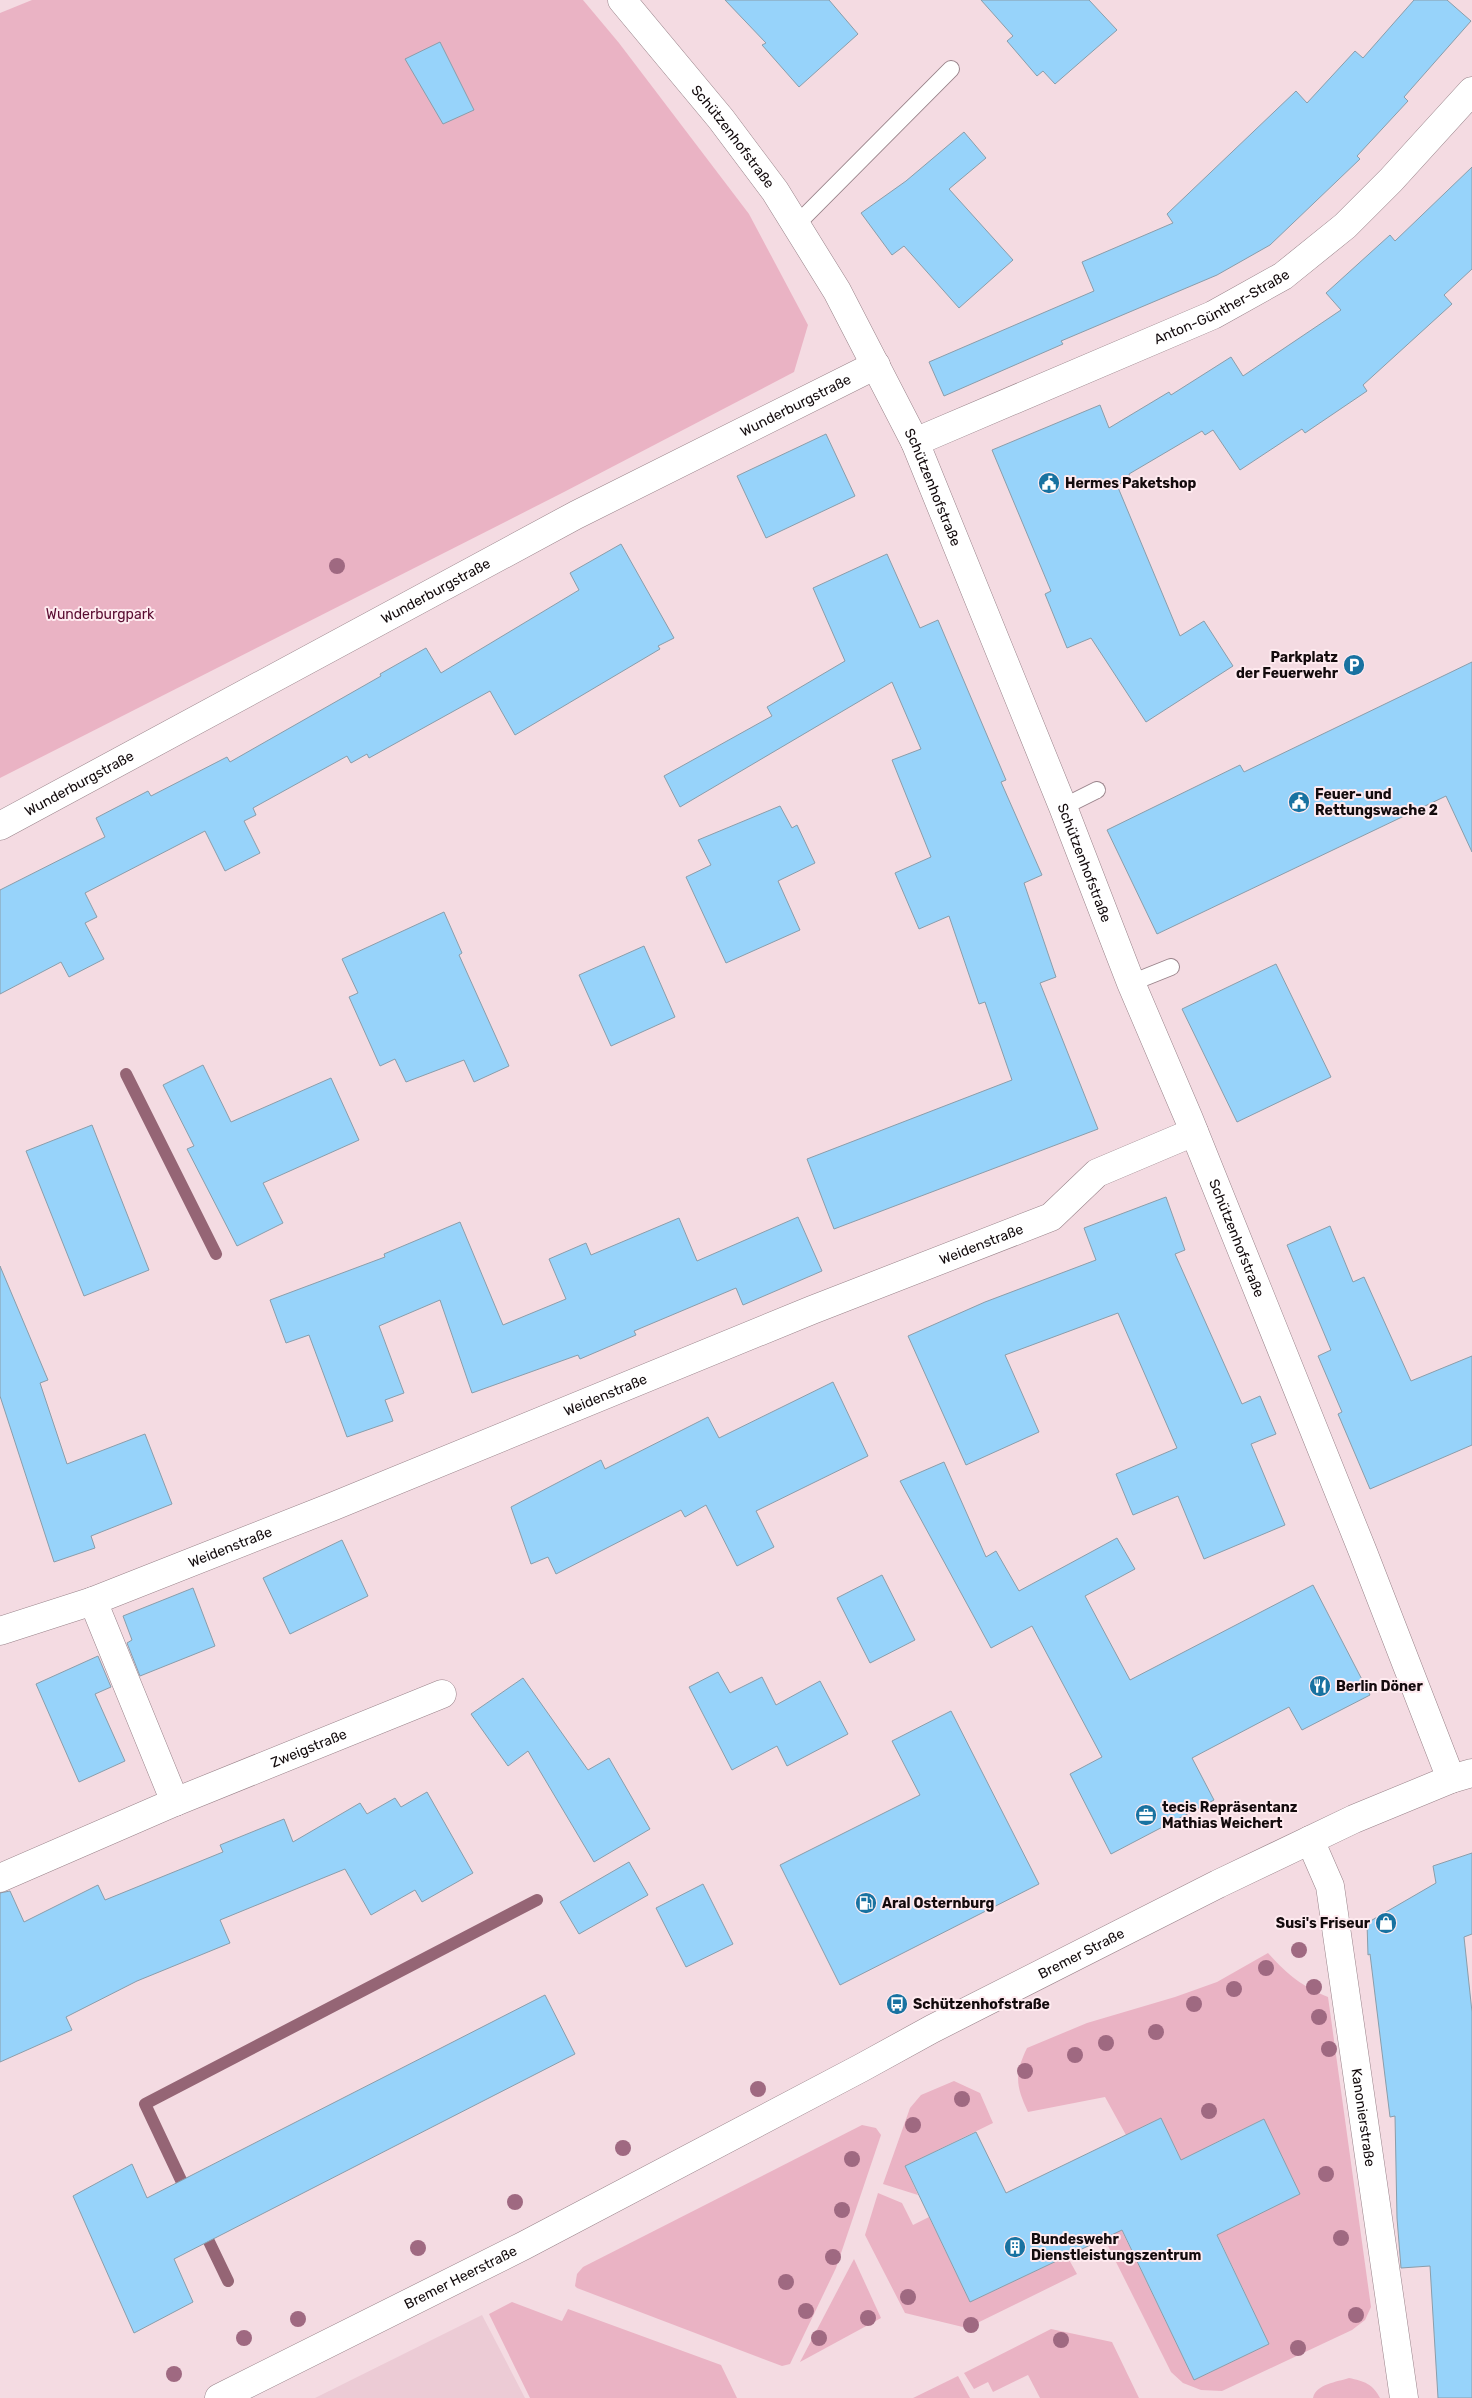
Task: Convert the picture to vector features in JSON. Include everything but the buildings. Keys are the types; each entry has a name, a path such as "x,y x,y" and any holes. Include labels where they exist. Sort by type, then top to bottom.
{"street":[{"name":"Schützenhofstraße","path":"622,0 721,120 775,191 837,291 915,442 1132,983 1360,1542 1462,1776"},
{"name":"Anton-Günther-Straße","path":"915,442 1213,315 1283,276 1345,226 1391,180 1472,91"},
{"name":"Wunderburgstraße","path":"0,826 576,515 876,365"},
{"name":"Weidenstraße","path":"0,1631 93,1601 334,1506 812,1310 1051,1217 1097,1173 1194,1132"},
{"path":"93,1601 175,1802"},
{"name":"Zweigstraße","path":"0,1878 175,1802 442,1694"},
{"name":"Bremer Straße","path":"700,2153 932,2028 1310,1840 1354,1819 1462,1776"},
{"name":"Kanonierstraße","path":"1310,1840 1330,1886 1404,2398"},
{"name":"Bremer Heerstraße","path":"219,2398 523,2246 700,2153"}],"lane":[{"path":"796,225 951,69"},
{"path":"1063,807 1097,790"},
{"path":"1132,983 1170,967"}],"shaded area":[{"path":"482,2315 525,2398 315,2398"}],"green space":[{"name":"Wunderburgpark","path":"32,0 583,0 619,43 749,214 808,325 794,372 564,492 0,778 0,13"},
{"path":"1268,1953 1295,1979 1328,1997 1371,2307 1365,2320 1352,2330 1222,2391 1201,2390 1183,2383 1171,2372 1104,2238 1121,2229 1194,2380 1269,2344 1217,2234 1300,2194 1264,2119 1215,2143 1183,2164 1161,2118 1126,2135 1105,2097 1028,2112 1021,2095 1018,2073 1027,2048 1087,2023 1175,1997 1217,1982"},
{"path":"954,2081 980,2093 993,2123 905,2166 918,2195 883,2184 910,2108 921,2095"},
{"path":"862,2125 876,2128 881,2135 836,2268 790,2364 782,2366 575,2286 577,2274 583,2267"},
{"path":"878,2193 902,2203 913,2225 929,2217 970,2302 1067,2256 1077,2274 967,2328 905,2313 865,2235"},
{"path":"854,2259 881,2318 800,2362"},
{"path":"512,2302 562,2321 568,2309 721,2365 737,2398 530,2398 489,2314"},
{"path":"1051,2329 1112,2342 1139,2398 1040,2398 1028,2375 993,2392 988,2382 974,2389 964,2373"},
{"path":"958,2376 970,2398 913,2398"},
{"path":"1349,2378 1368,2384 1380,2398 1313,2398 1315,2393 1323,2387"}],"waterway":[{"path":"126,1074 216,1254"},
{"path":"188,2195 145,2104 537,1900"},
{"path":"202,2227 228,2281"}],"place":[{"name":"Hermes Paketshop","path":"1049,483"},
{"name":"Parkplatz der Feuerwehr","path":"1354,665"},
{"name":"Feuer- und Rettungswache 2","path":"1299,802"},
{"name":"Berlin Döner","path":"1320,1686"},
{"name":"tecis Repräsentanz Mathias Weichert","path":"1146,1815"},
{"name":"Aral Osternburg","path":"866,1903"},
{"name":"Susi's Friseur","path":"1386,1923"},
{"name":"Schützenhofstraße","path":"897,2004"},
{"name":"Bundeswehr Dienstleistungszentrum","path":"1015,2247"}]}
